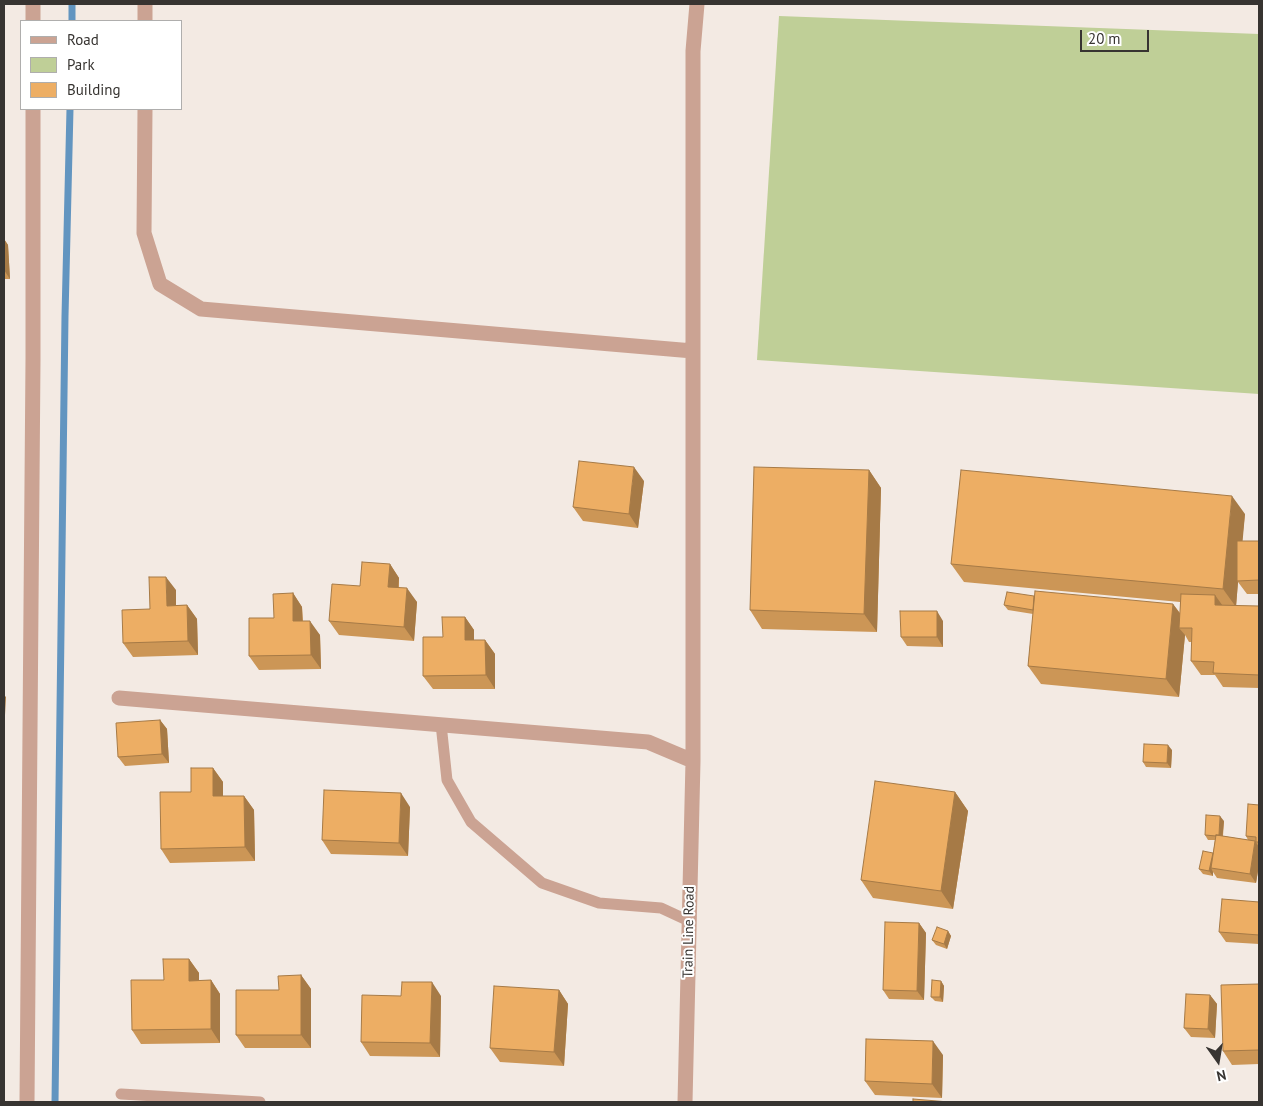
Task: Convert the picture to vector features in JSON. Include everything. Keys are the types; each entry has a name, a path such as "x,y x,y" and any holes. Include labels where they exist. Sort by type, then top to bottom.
{"street":[{"path":"33,4 33,20"},
{"path":"145,4 145,20"},
{"name":"Train Line Road","path":"685,1102 693,761 693,51 697,4"},
{"path":"27,1102 33,369 33,110"},
{"path":"145,110 144,233 160,284 201,309 694,351"},
{"path":"118,698 648,742 693,761"}],"lane":[{"path":"442,724 447,780 471,822 542,883 599,903 661,908 689,921"},
{"path":"121,1094 260,1102"}],"green space":[{"path":"779,16 1259,34 1259,394 757,360"}],"building":[{"path":"579,461 634,467 629,514 573,507"},
{"path":"754,467 869,470 864,614 750,610"},
{"path":"961,470 1232,496 1223,589 951,564"},
{"path":"1237,541 1259,541 1259,580 1237,581"},
{"path":"362,562 390,564 388,587 407,588 404,627 329,621 332,584 360,586"},
{"path":"149,577 166,577 167,606 187,605 188,641 123,643 122,610 150,609"},
{"path":"1035,591 1173,604 1166,679 1028,666"},
{"path":"1007,592 1034,596 1033,610 1004,605"},
{"path":"293,593 293,621 310,621 311,655 249,656 249,618 274,618 273,594"},
{"path":"1181,594 1215,595 1215,605 1259,606 1259,675 1213,673 1214,662 1191,661 1192,628 1179,628"},
{"path":"900,611 937,611 937,637 901,637"},
{"path":"442,617 465,617 465,640 485,640 486,675 423,676 423,637 443,637"},
{"path":"160,720 162,754 118,757 116,723"},
{"path":"1144,744 1168,745 1167,763 1143,762"},
{"path":"191,768 213,768 213,796 244,796 245,847 161,849 160,792 191,792"},
{"path":"875,781 955,792 941,891 861,880"},
{"path":"324,790 401,793 399,843 322,840"},
{"path":"1248,804 1259,805 1259,842 1256,842 1256,837 1246,836"},
{"path":"1206,815 1220,816 1219,835 1205,835"},
{"path":"1216,835 1255,841 1250,874 1211,868"},
{"path":"1203,851 1213,853 1209,871 1199,869"},
{"path":"1222,899 1259,902 1259,935 1219,932"},
{"path":"885,922 919,923 917,991 883,990"},
{"path":"937,927 948,931 944,944 932,940"},
{"path":"163,959 189,959 189,981 211,980 211,1029 132,1030 131,980 164,980"},
{"path":"301,975 301,1035 236,1035 236,990 279,990 278,976"},
{"path":"932,980 941,981 940,997 931,997"},
{"path":"402,982 432,982 430,1043 361,1042 362,995 401,996"},
{"path":"1259,984 1259,1050 1223,1051 1221,985"},
{"path":"494,986 559,990 554,1052 490,1048"},
{"path":"1186,994 1210,995 1208,1029 1184,1028"},
{"path":"866,1039 933,1041 932,1084 865,1081"},
{"path":"913,1099 949,1102 913,1102"}],"waterway":[{"path":"72,4 72,20"},
{"path":"55,1102 65,316 70,110"}]}
